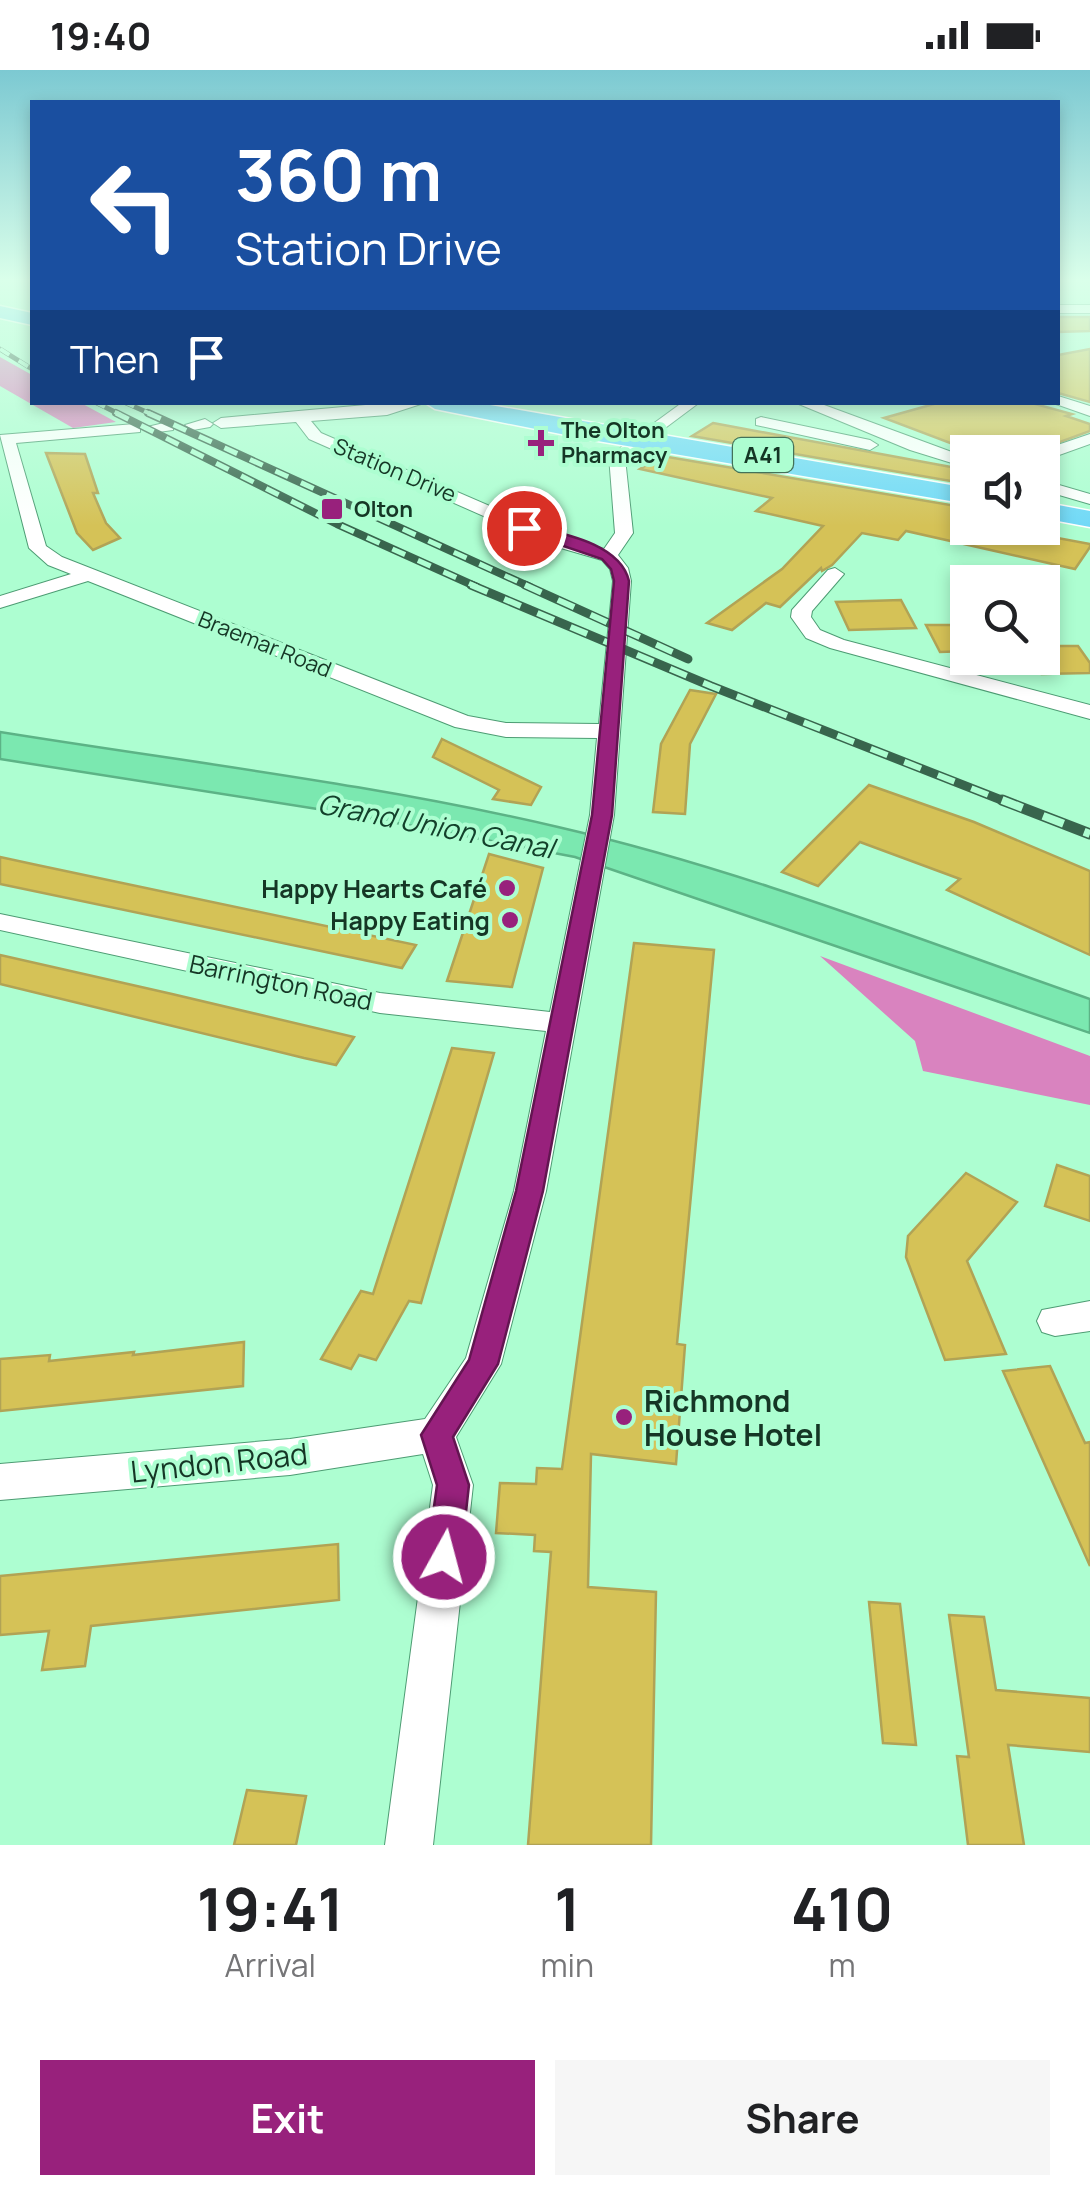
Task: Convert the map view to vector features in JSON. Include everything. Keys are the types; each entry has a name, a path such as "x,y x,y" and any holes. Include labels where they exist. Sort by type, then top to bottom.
{"highway":[{"name":"A41","path":"453,405 950,493"},
{"name":"A41","path":"496,405 640,437"},
{"path":"1060,513 1090,519"}],"street":[{"path":"1060,401 1090,412"},
{"path":"206,424 302,418 407,405"},
{"path":"409,1845 453,1485 436,1435 483,1364 530,1191 598,833 622,581 608,556 624,534 617,456 688,405"},
{"path":"809,405 950,457"},
{"name":"Station Drive","path":"302,418 315,436 553,540 608,556"},
{"path":"762,422 888,448 916,447"},
{"path":"3,439 151,428"},
{"name":"Braemar Road","path":"3,439 38,548 55,561 480,728 610,731"},
{"path":"1060,450 1090,439"},
{"path":"1060,490 1090,499"},
{"path":"0,602 91,574"},
{"path":"835,574 802,610 802,618 813,634 876,655 1090,712"},
{"name":"Barrington Road","path":"0,922 380,1004 564,1023"},
{"name":"Lyndon Road","path":"0,1482 290,1457 436,1435"}],"shaded area":[{"path":"0,361 7,361 30,374 30,403 0,386"},
{"path":"33,405 85,405 116,422 73,428"},
{"path":"820,956 1090,1056 1090,1105 923,1071 915,1041"}],"water":[{"name":"Grand Union Canal","path":"0,732 420,798 626,844 827,906 1090,999 1090,1033 575,857 349,814 0,759"}],"building":[{"path":"1060,361 1090,361 1090,402 1060,394"},
{"path":"930,405 1039,405 1072,414 1066,416 1090,424 1090,431 1060,442 1060,435 950,435 950,443 884,418"},
{"path":"713,423 950,467 950,481 692,436"},
{"path":"46,453 85,454 98,493 93,493 106,523 120,538 93,550 77,533"},
{"path":"662,456 950,505 950,541 906,531 898,540 862,533 832,565 822,571 821,568 780,607 766,603 732,630 707,623 782,569 823,526 756,511 772,498 640,469"},
{"path":"1060,538 1090,544 1075,569 968,545 1060,545"},
{"path":"901,600 916,628 849,630 836,602"},
{"path":"926,625 950,625 950,652 940,652"},
{"path":"1060,646 1078,646 1090,663 1090,673 1060,674"},
{"path":"690,690 716,694 690,744 685,814 653,812 661,744"},
{"path":"442,739 541,787 531,805 493,799 499,790 433,757"},
{"path":"869,785 974,822 1090,871 1090,955 947,890 960,879 860,842 818,886 782,872"},
{"path":"489,854 543,868 512,987 447,981"},
{"path":"0,857 416,945 402,968 0,884"},
{"path":"634,943 714,950 677,1344 685,1345 676,1464 591,1454 588,1587 656,1592 651,1845 528,1845 551,1552 534,1551 535,1535 496,1533 500,1483 536,1484 537,1468 562,1469"},
{"path":"0,955 354,1037 336,1065 304,1058 0,984"},
{"path":"452,1048 494,1053 421,1303 409,1301 376,1360 359,1355 351,1369 321,1359 361,1291 373,1294"},
{"path":"1057,1165 1090,1176 1090,1221 1045,1206"},
{"path":"966,1173 1017,1202 967,1261 1006,1354 945,1360 906,1257 908,1236"},
{"path":"244,1342 243,1386 0,1411 0,1359 50,1355 49,1361"},
{"path":"1050,1366 1085,1443 1090,1442 1090,1566 1003,1371"},
{"path":"338,1544 339,1600 91,1626 85,1666 42,1670 49,1631 0,1635 0,1576"},
{"path":"869,1602 900,1604 916,1745 883,1743"},
{"path":"949,1615 984,1617 996,1690 1090,1698 1090,1752 1008,1745 1024,1845 968,1845 957,1756 969,1757"},
{"path":"247,1790 306,1796 296,1845 234,1845"}],"railway":[{"path":"19,361 30,368"},
{"path":"101,405 121,415"},
{"path":"131,405 153,415"},
{"path":"116,413 337,524 477,587"},
{"path":"148,413 530,587"},
{"path":"471,585 711,686 1009,803"},
{"path":"525,585 688,659"},
{"path":"1002,800 1090,834"}],"place":[{"name":"The Olton Pharmacy","path":"541,443"},
{"name":"Olton","path":"332,509"},
{"name":"Happy Hearts Café","path":"507,888"},
{"name":"Happy Eating","path":"510,920"},
{"name":"Richmond House Hotel","path":"624,1417"}],"route":[{"path":"444,1557 453,1485 436,1435 483,1364 530,1191 602,815 622,581 608,556 524,528"}]}
